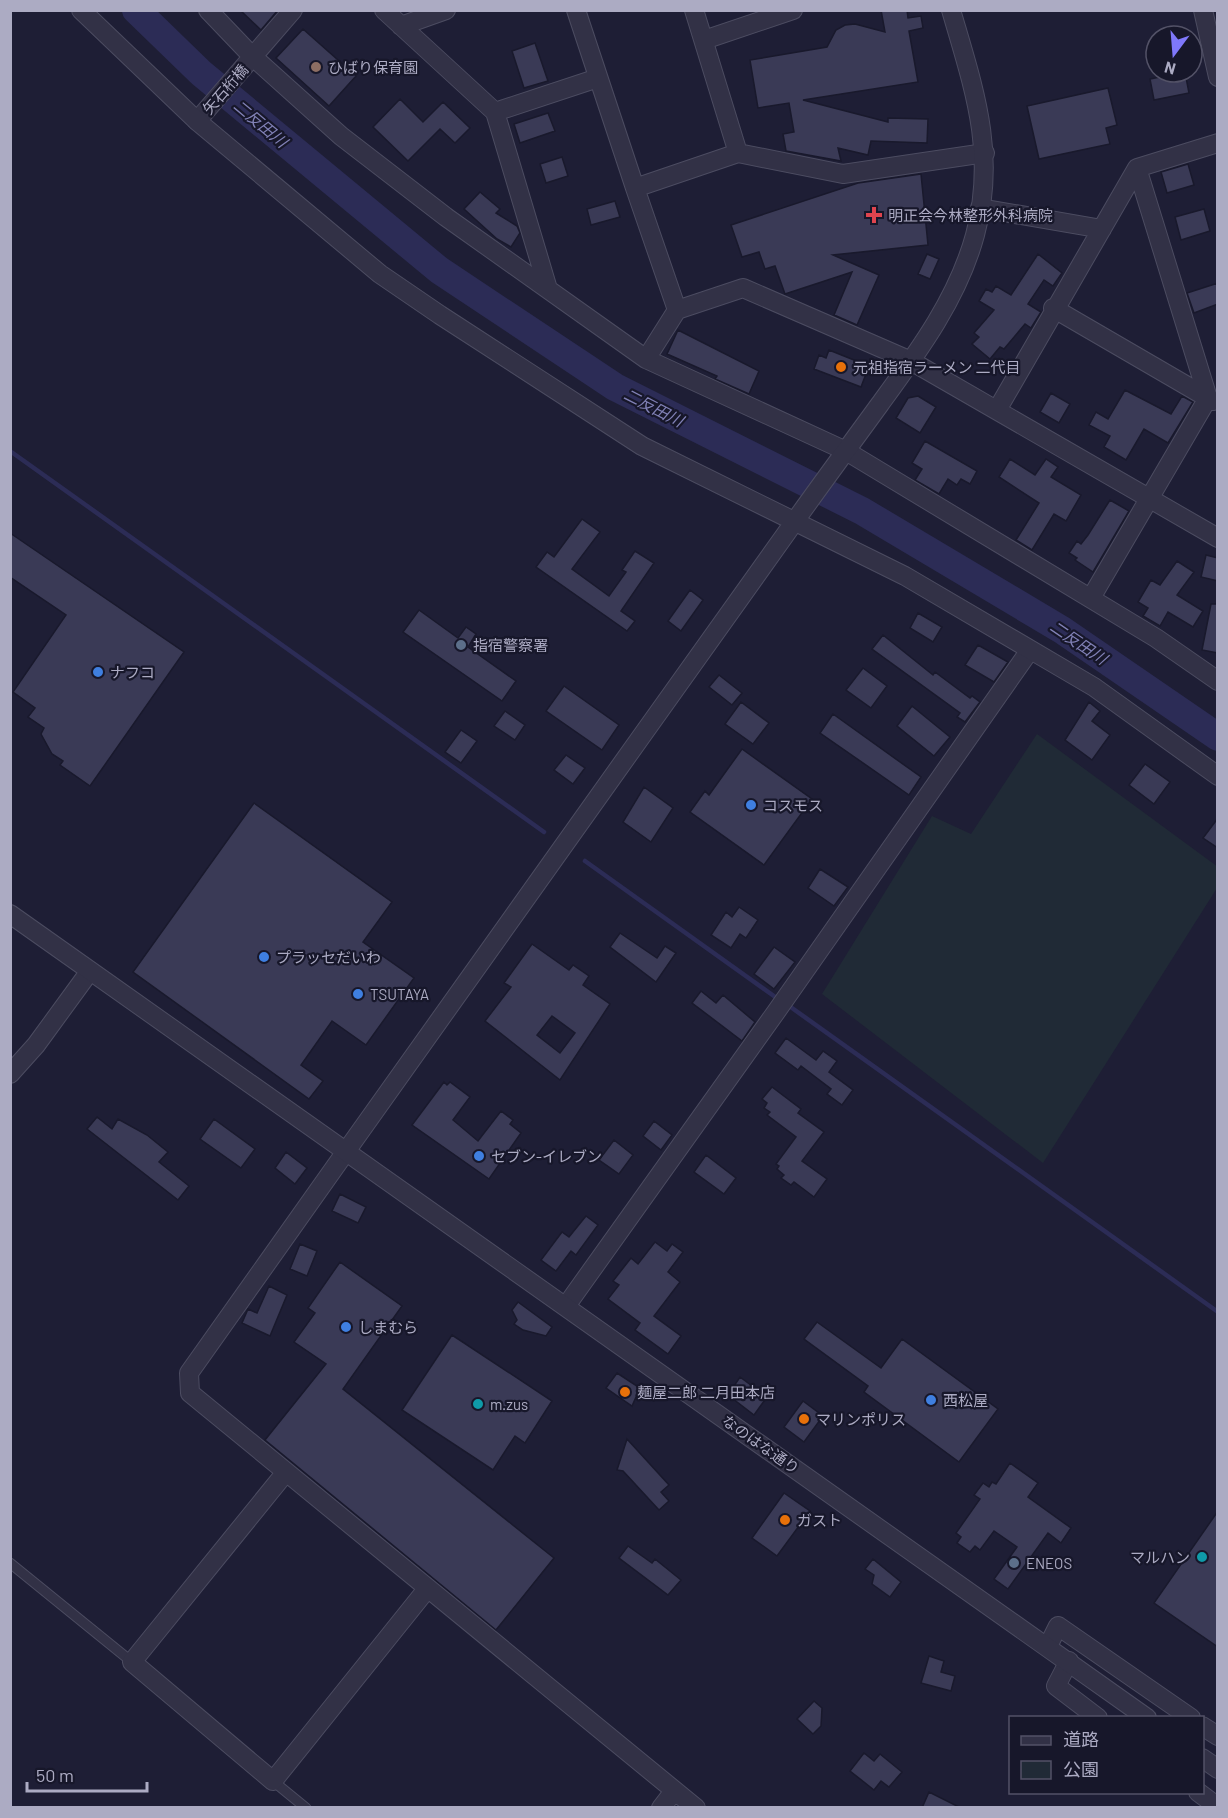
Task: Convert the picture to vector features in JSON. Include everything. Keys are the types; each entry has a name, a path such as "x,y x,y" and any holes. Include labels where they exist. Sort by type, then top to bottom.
{"street":[{"path":"81,10 197,121 380,274 440,315 642,446 905,576 1094,687 1218,776"},
{"path":"208,10 252,56 341,136 446,217 646,359 841,458 1091,598 1216,678"},
{"name":"矢石桁橋","path":"197,121 293,10"},
{"path":"384,10 495,112 548,289"},
{"path":"401,26 447,10"},
{"path":"576,10 676,310"},
{"path":"694,10 738,153"},
{"path":"704,40 793,10"},
{"path":"696,1808 190,1393 189,1373 793,522 911,361 942,312 960,277 975,235 985,153 980,113 951,10"},
{"path":"1203,10 1218,77"},
{"path":"495,112 598,78"},
{"path":"997,410 1053,308 1137,168 1218,143"},
{"path":"635,188 738,153 843,174 985,153"},
{"path":"1137,168 1213,401"},
{"path":"980,208 1102,229"},
{"path":"646,359 676,310 743,288 911,361 1218,538"},
{"path":"1053,308 1213,401"},
{"path":"1091,598 1149,499 1213,401"},
{"path":"566,1306 770,1022 1030,650"},
{"name":"なのはな通り","path":"11,916 347,1150 1144,1716"},
{"path":"10,1074 36,1046 90,971"},
{"path":"286,1472 132,1662 273,1780 427,1589"},
{"path":"1048,1646 1058,1626 1188,1716"},
{"path":"1069,1661 1056,1686 1095,1716"},
{"path":"1204,1727 1218,1736"},
{"path":"1204,1759 1218,1769"},
{"path":"661,1808 674,1791"},
{"path":"1201,1794 1218,1807"}],"lane":[{"path":"10,1563 132,1662"},
{"path":"273,1780 306,1808"}],"green space":[{"path":"1037,734 1218,867 1217,888 1043,1163 822,994 932,816 971,834"}],"building":[{"path":"240,10 278,10 261,30"},
{"path":"881,10 907,10 908,18 921,16 923,28 909,31 918,82 803,100 888,122 888,118 928,119 927,143 871,141 868,155 838,148 841,161 786,151 783,134 794,132 789,103 758,108 750,60 827,47 836,30 845,25 855,24 885,32"},
{"name":"ひばり保育園","path":"303,29 356,76 329,106 276,58"},
{"path":"535,43 548,81 524,88 512,51"},
{"path":"1151,84 1187,84 1189,93 1154,100"},
{"path":"1108,88 1117,125 1106,128 1110,144 1039,159 1027,106"},
{"path":"400,99 423,122 443,102 470,128 455,143 440,129 408,161 373,127"},
{"path":"548,113 555,131 520,143 514,124"},
{"path":"562,157 568,176 546,183 540,164"},
{"path":"1188,164 1194,185 1167,193 1161,172"},
{"path":"921,174 928,245 833,255 879,275 857,325 834,315 852,272 785,294 775,266 765,269 759,252 742,257 731,225 858,183"},
{"path":"480,192 500,209 496,213 517,226 520,233 511,247 497,239 464,209"},
{"path":"615,201 620,217 591,225 587,209"},
{"path":"1204,209 1210,231 1181,240 1175,217"},
{"path":"927,254 939,259 930,279 918,274"},
{"path":"1038,254 1062,273 1053,286 1044,280 1028,304 1041,312 1031,328 1025,324 1004,349 1000,347 990,359 972,344 979,337 974,333 994,310 979,301 986,289 992,292 996,286 1011,295"},
{"path":"1218,283 1218,304 1194,313 1187,293"},
{"path":"678,330 759,371 749,394 715,379 717,376 667,354"},
{"name":"元祖指宿ラーメン 二代目","path":"829,350 869,366 861,387 814,369 819,355 826,358"},
{"path":"1125,390 1171,414 1182,396 1193,402 1168,443 1144,429 1126,460 1104,447 1110,436 1089,425 1096,412 1108,419"},
{"path":"1051,393 1070,404 1059,423 1040,412"},
{"path":"918,396 936,407 920,433 896,418 908,398"},
{"path":"925,441 977,471 970,484 961,479 957,485 948,479 939,494 915,480 922,469 912,463"},
{"path":"1010,459 1035,475 1046,459 1058,467 1051,477 1081,495 1066,521 1054,514 1032,550 1016,540 1039,503 999,477"},
{"path":"1110,500 1129,511 1093,572 1069,553 1077,541 1081,544 1088,535"},
{"path":"582,519 600,532 572,569 609,596 626,572 622,570 635,551 654,563 621,611 635,621 627,631 536,567 547,552 554,557"},
{"name":"ナフコ","path":"10,533 184,652 90,786 60,765 63,761 52,754 41,734 44,728 28,717 35,708 13,692 66,615 10,577"},
{"path":"1206,555 1218,558 1218,581 1201,577"},
{"path":"1177,561 1194,572 1177,595 1203,611 1193,627 1168,612 1160,626 1143,616 1148,608 1138,602 1151,580 1160,585"},
{"path":"690,590 703,600 681,631 668,621"},
{"path":"1211,604 1218,604 1218,653 1202,650"},
{"path":"419,610 458,638 466,627 476,634 468,647 516,681 502,701 403,632"},
{"path":"918,613 942,627 933,642 910,628"},
{"path":"883,635 933,675 935,672 970,698 972,696 980,702 965,722 957,717 960,713 872,649"},
{"path":"978,645 1008,662 994,682 965,665"},
{"path":"863,668 887,686 871,708 846,690"},
{"path":"719,675 742,693 732,705 709,687"},
{"path":"564,686 619,725 602,750 546,711"},
{"path":"741,702 769,723 753,744 725,724"},
{"path":"1089,702 1100,711 1092,721 1110,735 1092,760 1065,740"},
{"path":"912,706 950,737 934,756 897,726"},
{"path":"505,711 525,725 515,740 494,726"},
{"path":"833,714 921,777 909,795 820,733"},
{"path":"461,730 477,741 461,763 445,752"},
{"name":"コスモス","path":"742,749 812,799 764,865 690,812 705,791 709,795"},
{"path":"566,755 585,768 573,784 554,770"},
{"path":"1145,764 1170,782 1154,804 1129,785"},
{"path":"644,787 673,808 651,842 623,822"},
{"name":"プラッセだいわ","path":"254,803 392,902 363,942 414,978 366,1045 332,1021 301,1065 323,1081 309,1099 133,972"},
{"path":"1218,818 1218,848 1203,838"},
{"path":"820,869 848,887 834,906 808,888"},
{"path":"739,907 758,920 746,938 740,934 731,948 711,935 726,912 732,917"},
{"path":"620,933 657,958 665,946 676,953 656,982 610,947"},
{"path":"532,944 569,970 573,965 589,976 583,985 610,1004 560,1080 485,1021 511,987 504,983","holes":["552,1016 575,1033 560,1053 537,1035"]},
{"path":"774,947 795,962 774,989 754,974"},
{"path":"701,991 716,1003 723,995 755,1022 742,1041 692,1003"},
{"path":"786,1038 816,1060 823,1051 837,1061 829,1072 853,1090 842,1105 827,1094 831,1089 801,1066 798,1070 775,1053"},
{"path":"444,1082 447,1085 450,1082 470,1097 453,1120 478,1141 501,1111 513,1120 510,1124 521,1133 489,1179 412,1125"},
{"path":"772,1087 801,1109 798,1113 824,1132 802,1161 827,1179 814,1197 794,1182 791,1185 781,1178 784,1175 777,1169 779,1166 776,1164 796,1137 767,1115 770,1112 764,1108 767,1103 762,1099"},
{"path":"97,1117 112,1129 118,1119 147,1135 168,1152 159,1162 189,1186 178,1200 87,1129"},
{"path":"214,1119 255,1149 241,1168 200,1139"},
{"path":"654,1121 672,1135 661,1150 643,1136"},
{"path":"614,1140 633,1155 619,1174 599,1160"},
{"path":"286,1152 307,1168 295,1184 275,1168"},
{"path":"706,1155 736,1178 724,1194 694,1172"},
{"path":"340,1194 366,1207 358,1223 332,1211"},
{"path":"586,1216 598,1225 576,1255 571,1251 556,1271 541,1260 562,1232 569,1237"},
{"path":"655,1242 667,1251 672,1244 683,1252 668,1272 680,1282 654,1316 681,1336 668,1354 635,1330 640,1323 608,1299 619,1285 613,1281 631,1258 638,1264"},
{"path":"300,1244 317,1251 307,1276 290,1269"},
{"path":"340,1262 402,1306 343,1389 554,1558 496,1630 265,1440 326,1364 294,1342 315,1313 308,1308"},
{"path":"269,1286 287,1295 270,1336 242,1323 248,1309 257,1313"},
{"path":"518,1302 552,1327 546,1336 523,1330 514,1324 517,1320 512,1310"},
{"name":"西松屋","path":"817,1322 881,1368 902,1339 998,1409 959,1462 864,1392 868,1386 804,1339"},
{"name":"m.zus","path":"452,1335 552,1401 525,1443 515,1436 493,1470 402,1410"},
{"name":"麺屋二郎 二月田本店","path":"617,1373 640,1388 632,1406 606,1388"},
{"path":"740,1377 767,1397 754,1415 728,1395"},
{"path":"803,1401 823,1416 804,1442 784,1427"},
{"path":"627,1439 669,1485 661,1492 669,1501 659,1510 623,1471 617,1470"},
{"path":"1010,1463 1038,1483 1028,1497 1071,1528 1061,1543 1048,1533 1008,1589 994,1579 1017,1547 994,1531 980,1550 975,1546 970,1552 957,1543 961,1537 956,1533 980,1499 974,1495 983,1483 989,1487 992,1482 996,1484"},
{"path":"784,1493 810,1511 777,1556 752,1538"},
{"name":"マルハン","path":"1218,1511 1218,1647 1154,1603"},
{"path":"628,1546 652,1563 655,1559 681,1580 668,1595 619,1558"},
{"path":"873,1559 901,1582 890,1597 872,1584 874,1575 865,1569"},
{"path":"929,1656 944,1661 941,1672 955,1676 951,1691 921,1683"},
{"path":"814,1701 822,1708 821,1726 813,1734 797,1719"},
{"path":"864,1753 874,1761 880,1754 902,1772 889,1787 881,1781 874,1790 850,1771"},
{"path":"929,1792 961,1808 922,1808"}],"waterway":[{"name":"二反田川","path":"136,10 201,73 439,270 615,387 862,511 1062,630 1218,737"},
{"path":"10,451 544,832"},
{"path":"585,861 778,999"},
{"path":"792,1008 1218,1312"}],"place":[{"name":"ひばり保育園","path":"316,67"},
{"name":"明正会今林整形外科病院","path":"874,215"},
{"name":"元祖指宿ラーメン 二代目","path":"841,367"},
{"name":"指宿警察署","path":"461,645"},
{"name":"ナフコ","path":"98,672"},
{"name":"コスモス","path":"751,805"},
{"name":"プラッセだいわ","path":"264,957"},
{"name":"TSUTAYA","path":"358,994"},
{"name":"セブン-イレブン","path":"479,1156"},
{"name":"しまむら","path":"346,1327"},
{"name":"麺屋二郎 二月田本店","path":"625,1392"},
{"name":"西松屋","path":"931,1400"},
{"name":"m.zus","path":"478,1404"},
{"name":"マリンポリス","path":"804,1419"},
{"name":"ガスト","path":"785,1520"},
{"name":"マルハン","path":"1202,1557"},
{"name":"ENEOS","path":"1014,1563"}]}
